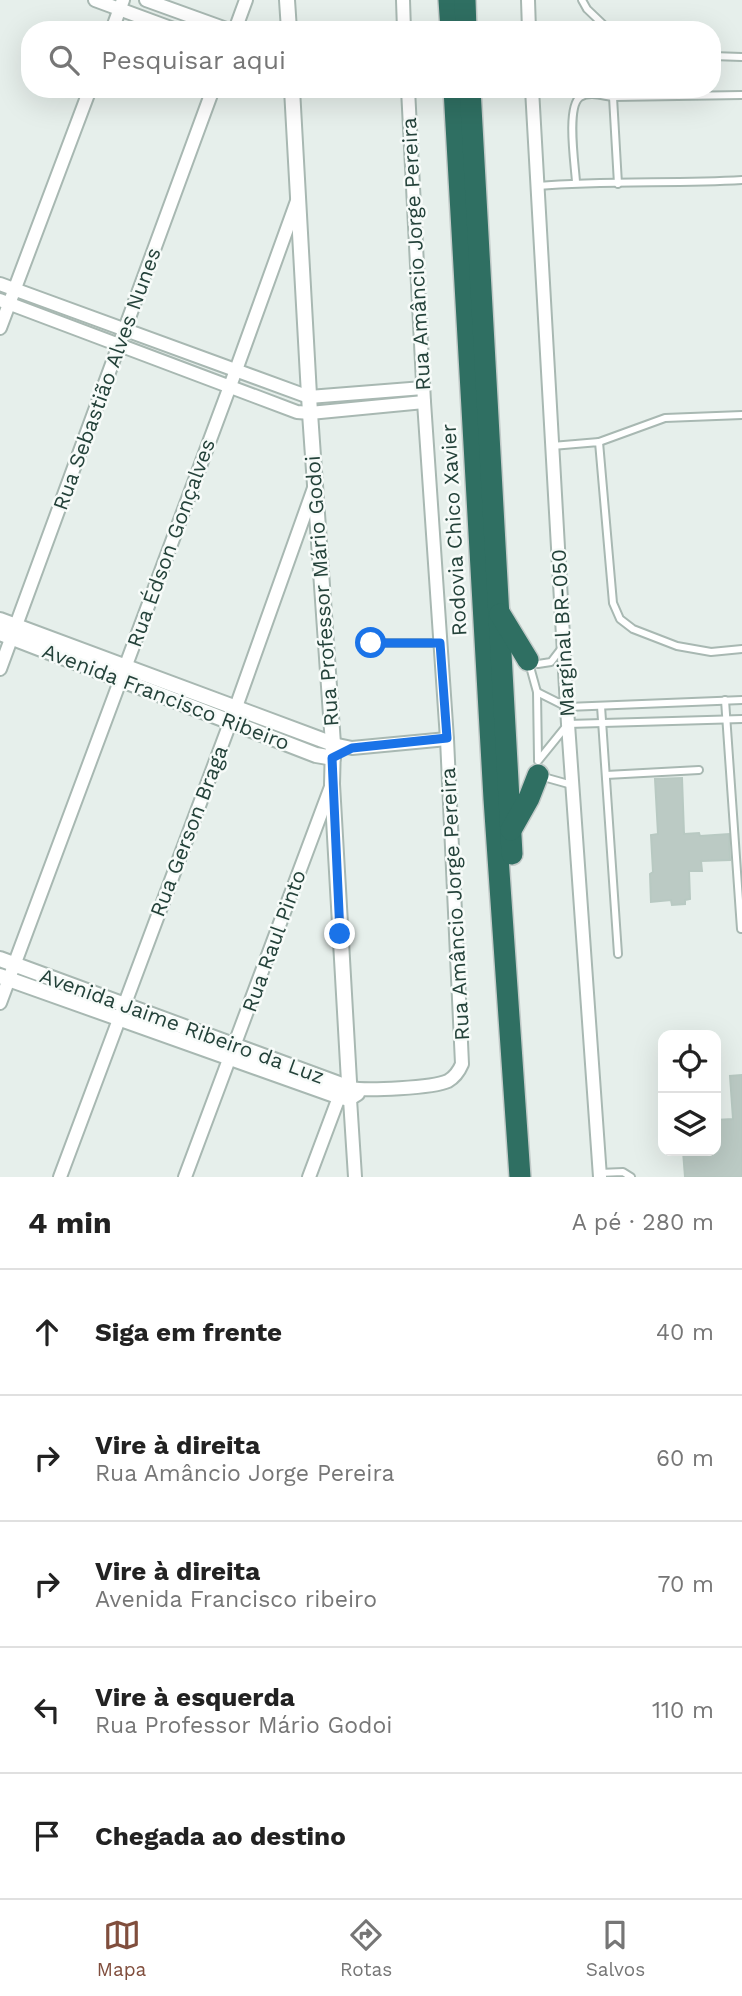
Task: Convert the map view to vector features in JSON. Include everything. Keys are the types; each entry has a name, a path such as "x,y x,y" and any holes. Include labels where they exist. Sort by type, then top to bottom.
{"highway":[{"path":"449,0 450,21"},
{"path":"465,0 466,21"},
{"name":"Rodovia Chico Xavier","path":"455,98 494,799 520,1177"},
{"name":"Rodovia Chico Xavier","path":"470,98 511,830 534,1177"},
{"path":"499,614 528,660"},
{"path":"511,830 529,798 538,768"}],"street":[{"path":"95,0 122,5 157,21"},
{"path":"146,0 204,21"},
{"path":"238,21 246,0"},
{"path":"287,0 288,21"},
{"path":"402,0 403,21"},
{"path":"527,0 528,21"},
{"path":"0,328 5,302 15,289 87,98"},
{"name":"Rua Sebastião Alves Nunes","path":"0,669 9,632 120,345 211,98"},
{"name":"Rua Professor Mário Godoi","path":"292,98 333,751 332,784 355,1177"},
{"name":"Rua Amâncio Jorge Pereira","path":"408,98 423,388 447,738 462,1064 452,1078 445,1082"},
{"name":"Marginal BR-050","path":"533,98 563,646 599,1175"},
{"name":"Rua Édson Gonçalves","path":"0,1003 4,978 14,965 297,201"},
{"path":"0,284 309,397 423,388"},
{"path":"5,302 297,412 424,402"},
{"name":"Rua Gerson Braga","path":"60,1177 236,707 315,485"},
{"name":"Avenida Francisco Ribeiro","path":"0,621 9,632 122,674 230,723 316,755 333,751"},
{"name":"Avenida Francisco Ribeiro","path":"122,674 236,707 333,751"},
{"path":"333,751 447,738"},
{"name":"Rua Raul Pinto","path":"185,1177 332,784"},
{"name":"Avenida Jaime Ribeiro da Luz","path":"0,959 122,1012 349,1092 445,1082"},
{"name":"Avenida Jaime Ribeiro da Luz","path":"4,978 122,1012"},
{"path":"310,1177 349,1092"}],"lane":[{"path":"582,0 586,9 599,21"},
{"path":"721,56 742,57"},
{"path":"721,95 742,95"},
{"path":"576,182 573,107 579,98"},
{"path":"613,98 618,184"},
{"path":"538,186 576,182 618,184 742,180"},
{"path":"552,446 599,442 665,418 742,415"},
{"path":"599,442 612,603 620,619 633,629 686,648 711,652 742,649"},
{"path":"371,643 440,643"},
{"path":"528,660 538,664 551,662 563,646"},
{"path":"528,660 537,692 538,768"},
{"path":"537,692 567,707 742,700"},
{"path":"726,700 741,929"},
{"path":"601,706 618,954"},
{"path":"538,768 568,724 742,719"},
{"path":"538,768 572,785"},
{"path":"606,775 699,770"},
{"path":"599,1175 623,1172 631,1177"}],"building":[{"path":"682,778 684,834 729,834 730,860 701,861 702,871 689,871 690,899 685,900 685,904 672,905 671,900 651,902 651,835 658,834 655,779"},
{"path":"742,1075 742,1177 685,1177 683,1156 721,1156 721,1120 733,1119 730,1076"}],"route":[{"path":"340,934 332,758 352,748 447,738 440,643 371,643"}]}
